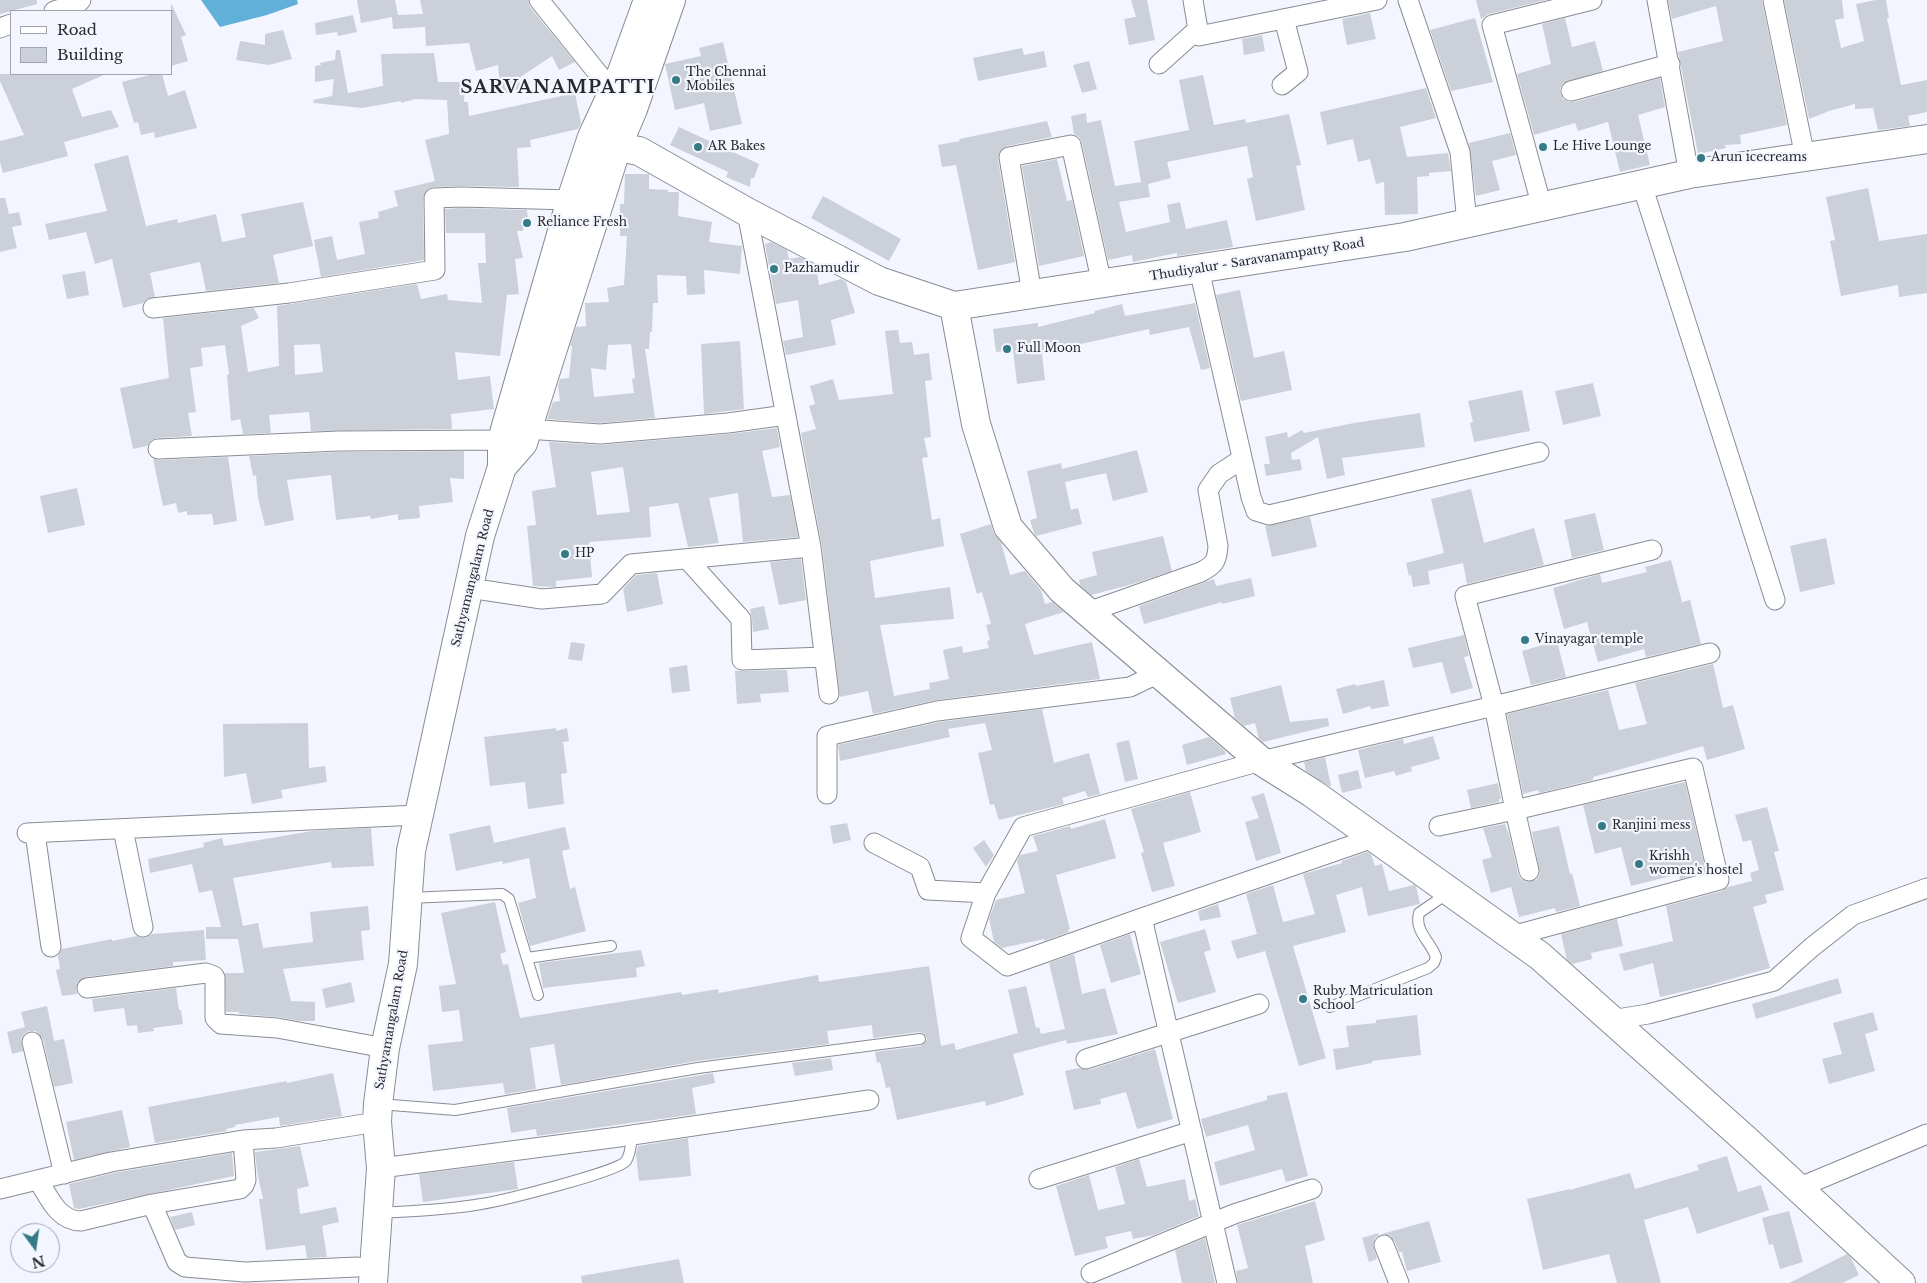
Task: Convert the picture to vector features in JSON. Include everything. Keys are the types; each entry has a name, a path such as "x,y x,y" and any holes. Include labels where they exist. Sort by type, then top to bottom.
{"main road":[{"path":"517,437 571,200 592,137 622,72 648,0"},
{"name":"Sathyamangalam Road","path":"362,1278 364,1168 378,1113 385,1048 403,964 410,851 480,536 502,467 517,437 671,0"},
{"name":"Thudiyalur - Saravanampatty Road","path":"592,137 639,151 747,212 880,281 954,306 1405,236 1689,174 1927,139"},
{"path":"954,306 976,424 1008,527 1062,590 1261,762 1312,793 1540,956 1901,1283"},
{"name":"Sathyamangalam Road","path":"362,1278 378,1214 381,1168 378,1113"}],"street":[{"path":"57,10 77,4 81,0"},
{"path":"540,0 613,92"},
{"path":"1193,0 1199,36 1377,0"},
{"path":"1408,0 1460,152 1467,223"},
{"path":"1542,206 1492,25 1592,0"},
{"path":"1657,0 1689,174"},
{"path":"1773,0 1805,157"},
{"path":"1282,85 1298,72 1284,19"},
{"path":"1159,64 1198,29"},
{"path":"1571,91 1670,64"},
{"path":"1032,294 1009,157 1071,145 1102,284"},
{"path":"1642,185 1775,600"},
{"path":"153,308 289,293 435,270 434,198 571,200"},
{"path":"747,212 811,547 829,694"},
{"path":"1199,269 1251,498 1256,511 1269,515 1539,452"},
{"path":"158,449 339,441 600,434 728,423 786,415"},
{"path":"1088,612 1213,566 1218,555 1218,546 1208,490 1219,474 1242,459"},
{"path":"469,588 542,599 602,594 630,564 811,547"},
{"path":"1529,871 1514,810 1494,706 1466,596 1652,550"},
{"path":"687,559 741,619 742,660 824,657"},
{"path":"1373,838 1006,966 971,938 986,893 1022,827 1261,762 1710,653"},
{"path":"827,794 827,736 937,711 1130,687 1159,673"},
{"path":"1439,826 1694,768 1719,880 1512,936"},
{"path":"51,947 31,833 418,815"},
{"path":"123,828 143,927"},
{"path":"874,843 920,867 928,890 986,893"},
{"path":"1611,1020 1648,1014 1774,981 1812,947 1853,916 1927,888"},
{"path":"1142,918 1227,1283"},
{"path":"87,988 206,973 215,978 215,1018 221,1024 277,1028 385,1048"},
{"path":"1086,1059 1259,1004"},
{"path":"32,1042 64,1174"},
{"path":"381,1168 632,1135 869,1100"},
{"path":"0,1189 111,1162 243,1140 276,1138 378,1113"},
{"path":"1039,1178 1192,1131"},
{"path":"1798,1188 1927,1134"},
{"path":"38,1180 65,1218 81,1221 152,1204 240,1189 246,1180 243,1140"},
{"path":"1091,1273 1234,1214 1312,1189"},
{"path":"152,1204 177,1262 185,1267 362,1278"},
{"path":"1384,1244 1399,1283"}],"lane":[{"path":"1330,1006 1428,968 1434,963 1436,957 1419,929 1417,920 1419,914 1449,892"},
{"path":"408,898 502,894 509,899 538,995"},
{"path":"527,958 611,946"},
{"path":"378,1113 455,1110 698,1068 920,1039"},
{"path":"378,1214 481,1204 513,1198 592,1176 620,1166 626,1161 632,1135"}],"water":[{"path":"201,0 297,0 298,4 267,15 220,27"}],"building":[{"path":"0,0 37,0 37,4 0,14"},
{"path":"357,0 395,0 398,15 423,14 420,0 528,0 530,7 575,62 559,70 552,56 519,78 520,88 501,96 498,65 476,71 469,43 426,46 425,27 393,29 392,17 361,23"},
{"path":"1131,0 1147,0 1155,40 1129,45 1124,19 1136,17"},
{"path":"1476,0 1546,0 1489,14 1481,19"},
{"path":"1668,0 1762,0 1787,125 1740,135 1741,144 1725,145 1726,148 1698,154 1678,52 1723,41 1716,6 1672,19"},
{"path":"1784,0 1842,0 1844,18 1835,20 1841,48 1864,41 1856,4 1886,0 1889,18 1887,18 1901,85 1927,80 1927,112 1908,116 1910,126 1878,130 1873,108 1855,109 1855,104 1809,119"},
{"path":"171,3 186,35 181,37 188,61 172,66 172,10"},
{"path":"1370,13 1376,39 1347,45 1342,19"},
{"path":"353,15 357,32 338,36 337,32 316,35 315,23"},
{"path":"1475,18 1493,82 1451,91 1430,30"},
{"path":"1565,18 1572,47 1595,41 1603,71 1563,83 1560,93 1563,99 1574,102 1660,78 1665,107 1638,115 1650,165 1620,172 1608,122 1578,131 1575,123 1534,135 1517,74 1551,64 1542,24"},
{"path":"283,30 292,59 269,65 236,60 240,41 265,45 265,34"},
{"path":"1262,35 1265,51 1244,55 1242,39"},
{"path":"723,42 742,124 710,131 704,103 675,110 665,64 701,56 699,48"},
{"path":"1022,48 1024,55 1044,51 1047,67 978,81 973,58"},
{"path":"336,50 340,50 348,93 383,86 381,54 434,53 438,82 465,82 464,102 468,102 469,116 575,93 581,123 578,129 530,140 531,147 517,148 519,187 461,186 428,189 423,198 424,260 321,277 314,240 332,236 337,260 365,254 359,222 379,218 378,212 398,206 394,191 435,181 425,140 449,134 447,100 415,99 401,103 401,101 362,108 314,103 313,100 332,96 334,79 315,82 315,66 335,60"},
{"path":"1089,61 1097,89 1082,93 1073,65"},
{"path":"0,74 104,75 72,89 82,117 111,110 119,127 64,142 68,156 3,173 0,162 0,141 24,135 0,81"},
{"path":"149,75 162,75 168,96 185,90 197,128 155,138 154,132 141,135 138,122 134,123 122,82"},
{"path":"1203,75 1214,125 1245,119 1246,123 1289,114 1301,165 1296,166 1305,210 1256,221 1247,179 1253,177 1247,146 1167,162 1171,178 1148,184 1150,197 1119,202 1126,232 1170,222 1167,205 1180,202 1186,229 1227,220 1233,247 1177,256 1177,253 1133,262 1132,255 1108,260 1082,143 1079,137 1074,134 1071,116 1086,113 1087,123 1101,120 1115,186 1141,182 1134,141 1189,130 1179,80"},
{"path":"1426,88 1436,118 1400,127 1407,157 1448,153 1451,171 1429,173 1429,176 1417,177 1418,214 1385,215 1384,182 1376,184 1370,159 1358,162 1353,139 1327,145 1320,112"},
{"path":"1047,121 1052,137 1007,146 999,153 998,159 1015,262 978,270 956,165 942,167 938,145"},
{"path":"679,127 759,164 754,178 751,178 750,187 726,177 728,172 670,145"},
{"path":"1510,133 1516,155 1492,161 1500,190 1476,196 1469,143"},
{"path":"128,155 146,226 177,219 178,223 216,214 222,242 246,237 241,214 303,202 313,246 273,255 279,283 206,291 200,262 150,273 155,297 147,299 143,303 123,308 112,259 95,264 86,232 49,240 45,224 107,211 94,164"},
{"path":"1057,159 1067,201 1072,200 1084,256 1039,266 1022,166"},
{"path":"625,174 649,174 649,189 679,192 678,216 712,222 709,242 742,246 740,274 704,270 705,294 687,295 686,276 657,275 658,303 653,303 652,332 650,332 649,349 645,349 655,418 600,423 547,419 553,402 560,401 558,385 560,379 569,378 572,346 570,346 576,327 586,326 585,303 609,302 607,288 624,285 627,236 620,236 620,204 624,204","holes":["631,344 635,378 632,379 634,393 594,397 591,368 606,370 608,345"]},
{"path":"1868,188 1879,241 1927,234 1927,293 1899,297 1898,285 1841,296 1830,241 1835,240 1826,197"},
{"path":"823,196 901,239 889,261 811,218"},
{"path":"0,198 5,198 9,214 19,212 22,225 12,227 17,248 0,252"},
{"path":"445,209 527,210 528,219 523,219 523,231 517,231 523,258 515,259 519,294 507,295 500,356 455,352 458,380 490,376 494,409 451,414 452,429 311,431 309,412 269,415 271,433 243,434 240,419 231,421 227,375 229,374 225,345 201,348 203,366 190,368 196,412 188,413 192,436 157,438 152,440 147,446 133,449 120,388 169,378 163,318 254,308 259,318 241,326 248,372 279,366 277,306 417,284 421,299 447,294 448,300 482,303 478,263 486,263 485,233 446,233","holes":["320,344 323,372 295,375 294,345"]},
{"path":"771,242 787,250 789,259 800,257 816,266 819,285 841,279 846,282 855,313 831,320 836,345 786,355 783,341 803,337 798,300 776,304 765,244"},
{"path":"85,271 89,295 67,299 62,275"},
{"path":"1240,290 1254,358 1284,351 1292,390 1241,401 1216,295"},
{"path":"1195,303 1210,368 1201,370 1189,327 1150,335 1149,329 1042,354 1045,380 1017,384 1013,350 996,352 993,329 1038,323 1038,327 1095,313 1095,311 1122,304 1125,316"},
{"path":"898,330 900,343 912,342 914,355 929,353 932,380 925,381 931,437 924,438 928,457 922,458 932,520 940,518 944,546 870,561 875,598 950,587 954,619 880,625 894,696 930,689 929,683 949,679 943,650 962,646 963,653 989,648 987,641 990,640 986,625 991,624 982,592 977,594 960,534 991,524 993,532 1001,542 1010,575 1025,571 1041,590 1045,604 1052,602 1064,612 1025,624 1034,655 1092,642 1100,679 936,700 873,714 868,691 840,697 822,546 801,433 816,429 809,406 815,404 810,386 833,379 839,400 893,394 885,331"},
{"path":"740,341 744,409 704,414 701,344"},
{"path":"1593,383 1601,416 1563,425 1555,391"},
{"path":"1522,390 1530,431 1474,442 1470,423 1473,422 1468,401"},
{"path":"1420,413 1425,447 1342,458 1345,475 1327,479 1318,437 1291,453 1292,460 1300,459 1302,470 1266,476 1264,464 1270,464 1265,437 1287,432 1288,438 1302,430 1304,433"},
{"path":"777,428 780,447 762,451 772,497 790,495 798,537 743,542 738,493 709,498 719,543 688,547 678,503 649,507 651,537 589,542 592,577 556,581 556,587 533,586 527,526 536,525 532,491 556,487 549,442 601,445","holes":["623,467 630,512 597,515 591,472"]},
{"path":"1137,450 1148,492 1113,501 1106,473 1065,482 1071,510 1078,508 1082,524 1036,536 1030,520 1037,518 1027,471 1061,463 1062,469"},
{"path":"464,451 464,479 450,478 453,502 419,506 420,518 398,520 398,514 371,519 370,516 336,520 331,475 287,480 294,520 265,526 258,498 256,475 253,476 249,456 339,452"},
{"path":"228,457 237,521 214,525 212,514 187,515 187,511 178,513 176,503 163,506 153,459"},
{"path":"77,488 85,525 48,533 40,496"},
{"path":"1471,489 1484,543 1534,528 1544,565 1467,584 1463,563 1428,571 1430,584 1413,587 1406,563 1444,553 1431,499"},
{"path":"1595,513 1604,550 1572,558 1564,520"},
{"path":"1310,517 1317,547 1272,557 1265,526"},
{"path":"1163,536 1172,571 1091,595 1080,585 1079,580 1097,575 1092,552"},
{"path":"1826,538 1835,584 1800,592 1790,546"},
{"path":"801,559 806,600 779,605 770,562"},
{"path":"1671,560 1682,602 1690,600 1701,644 1646,657 1644,649 1598,662 1587,622 1564,629 1553,588 1600,574 1602,583 1647,572 1645,567"},
{"path":"657,573 663,604 627,612 623,589 636,575"},
{"path":"1251,578 1255,596 1222,604 1222,602 1144,624 1139,606 1214,579 1216,586"},
{"path":"764,606 769,629 753,632 750,609"},
{"path":"1464,635 1469,656 1464,657 1473,688 1451,694 1442,662 1413,668 1408,648"},
{"path":"1557,641 1566,677 1531,685 1522,651"},
{"path":"571,642 585,644 582,661 568,659"},
{"path":"1713,664 1723,708 1733,705 1745,749 1707,760 1703,746 1593,777 1593,780 1539,793 1538,790 1523,794 1507,714 1608,690 1619,730 1647,724 1635,683"},
{"path":"687,665 690,691 672,693 669,668"},
{"path":"787,670 789,692 760,694 761,702 737,704 735,671"},
{"path":"1384,680 1389,706 1371,709 1370,706 1343,714 1336,689"},
{"path":"1281,685 1290,722 1328,718 1329,726 1263,742 1259,739 1255,723 1244,726 1235,718 1230,698"},
{"path":"1042,709 1054,763 1089,753 1100,794 1088,797 1085,791 1062,798 1064,804 999,820 994,804 990,805 978,753 992,750 985,723 948,729 950,737 840,761 838,745 939,722"},
{"path":"308,723 309,768 325,766 327,782 281,790 283,798 252,804 246,773 224,777 223,724"},
{"path":"556,728 556,731 567,728 569,741 563,742 567,773 561,774 564,804 528,809 525,782 490,786 484,737"},
{"path":"1433,736 1440,759 1411,767 1412,771 1396,776 1394,771 1365,778 1358,750 1403,739 1404,744"},
{"path":"1209,737 1226,754 1187,765 1182,745"},
{"path":"1129,740 1138,779 1125,782 1116,743"},
{"path":"1325,757 1331,786 1306,771 1304,762"},
{"path":"1358,770 1362,788 1342,793 1338,775"},
{"path":"1685,782 1706,872 1680,879 1679,874 1631,886 1621,847 1595,854 1583,805"},
{"path":"1498,783 1501,799 1499,799 1499,802 1471,808 1467,790"},
{"path":"1190,792 1201,832 1163,843 1175,886 1152,892 1141,853 1144,852 1131,809"},
{"path":"1264,793 1281,853 1256,861 1245,822 1259,818 1251,797"},
{"path":"1767,807 1779,851 1774,852 1784,890 1765,895 1767,903 1753,907 1770,968 1660,997 1653,963 1624,971 1619,954 1673,941 1666,906 1752,881 1750,873 1759,870 1751,840 1743,842 1735,815"},
{"path":"1105,819 1116,858 1056,875 1070,929 1068,930 1069,932 1044,941 1044,939 1002,948 994,942 989,919 996,900 1025,893 1017,861 1020,855 1038,851 1033,836 1070,826 1071,829"},
{"path":"847,823 851,840 833,844 830,826"},
{"path":"1505,824 1510,837 1518,874 1526,882 1536,880 1540,874 1532,832 1559,826 1570,874 1572,873 1580,906 1556,912 1555,908 1519,917 1511,887 1491,893 1482,860 1492,857 1483,828"},
{"path":"490,825 494,843 565,827 570,849 562,851 570,889 575,887 586,931 530,946 518,903 536,898 529,858 503,864 502,861 456,871 449,834"},
{"path":"371,828 374,866 332,868 331,862 233,878 243,926 258,923 263,948 313,942 310,912 368,906 370,930 361,931 364,960 283,969 291,1001 315,1002 315,1021 299,1021 278,1017 239,1014 239,1012 226,1012 225,973 244,973 238,939 206,939 206,927 221,927 212,890 199,893 192,864 150,873 148,859 204,847 203,843 222,838 224,846 312,831"},
{"path":"984,840 994,855 986,867 973,848"},
{"path":"1367,852 1371,854 1375,866 1382,864 1389,891 1414,885 1416,886 1420,904 1368,916 1362,887 1336,895 1346,932 1293,946 1326,1058 1299,1066 1265,951 1237,959 1231,941 1257,934 1246,894 1273,885 1283,922 1315,914 1303,874 1342,863 1342,861"},
{"path":"495,902 506,952 500,954 503,965 508,964 520,1018 681,992 682,995 718,989 719,993 818,975 819,982 929,966 941,1046 954,1043 956,1050 1018,1033 1008,990 1026,986 1036,1028 1039,1027 1041,1034 1065,1029 1049,963 1074,954 1082,994 1105,988 1118,1034 1067,1044 1066,1040 1013,1054 1024,1095 986,1106 985,1101 897,1120 890,1087 886,1088 880,1062 877,1063 875,1052 921,1046 926,1042 927,1038 923,1033 919,1032 873,1038 872,1025 827,1031 829,1044 697,1061 561,1085 554,1044 530,1048 536,1089 505,1094 503,1083 433,1091 428,1045 463,1041 459,1010 442,1012 439,986 456,984 441,913"},
{"path":"1218,904 1221,917 1200,921 1198,911"},
{"path":"1617,919 1623,946 1591,953 1592,959 1572,964 1567,960 1561,934"},
{"path":"1205,929 1211,950 1204,952 1216,992 1178,1003 1160,942"},
{"path":"204,930 206,960 173,962 173,966 86,977 77,983 77,994 62,996 56,970 60,969 58,956 62,949 112,939 112,941 137,936 145,938 152,934"},
{"path":"1130,934 1141,974 1111,983 1100,945"},
{"path":"641,950 645,966 636,968 637,977 543,988 539,963"},
{"path":"1838,978 1842,993 1756,1019 1752,1004"},
{"path":"351,982 355,1002 326,1008 322,989"},
{"path":"176,988 183,1024 153,1028 154,1031 138,1033 137,1025 127,1026 124,1008 94,1012 92,999"},
{"path":"47,1006 54,1041 64,1039 73,1083 54,1087 43,1039 40,1035 36,1031 29,1031 24,1034 21,1039 23,1051 12,1054 7,1032 25,1027 21,1012"},
{"path":"1873,1012 1878,1030 1865,1034 1875,1071 1829,1084 1822,1059 1842,1054 1833,1023"},
{"path":"1417,1015 1421,1055 1372,1061 1372,1063 1336,1070 1333,1049 1349,1047 1346,1026 1376,1023 1376,1020"},
{"path":"1155,1049 1173,1119 1137,1129 1126,1092 1100,1099 1101,1104 1074,1110 1065,1071 1079,1068 1089,1070"},
{"path":"831,1058 833,1070 795,1076 792,1063"},
{"path":"333,1073 342,1116 280,1126 279,1117 235,1125 235,1127 226,1129 227,1131 155,1143 148,1107 287,1081 287,1083"},
{"path":"713,1073 715,1083 692,1088 696,1114 537,1136 536,1129 511,1133 507,1108"},
{"path":"1287,1092 1308,1176 1286,1182 1282,1169 1220,1186 1214,1162 1255,1150 1248,1125 1206,1137 1201,1119 1267,1100 1267,1096"},
{"path":"122,1110 130,1147 74,1160 66,1122"},
{"path":"688,1138 691,1176 639,1181 636,1154 638,1146"},
{"path":"300,1146 309,1186 297,1189 300,1214 336,1207 339,1222 322,1226 327,1257 307,1258 305,1245 266,1250 259,1199 263,1199 255,1152"},
{"path":"232,1153 234,1176 79,1209 74,1208 69,1184 113,1173"},
{"path":"1727,1156 1738,1192 1761,1185 1769,1210 1697,1234 1688,1207 1644,1220 1661,1283 1617,1283 1609,1254 1543,1270 1527,1199 1570,1190 1630,1173 1635,1189 1699,1170 1697,1165"},
{"path":"1139,1159 1147,1187 1185,1179 1189,1201 1195,1199 1199,1216 1154,1235 1133,1239 1131,1231 1105,1237 1108,1248 1075,1256 1056,1186 1089,1175 1098,1210 1125,1204 1115,1167"},
{"path":"514,1162 518,1189 423,1202 419,1174"},
{"path":"1315,1201 1325,1240 1305,1246 1313,1283 1238,1283 1236,1271 1248,1268 1237,1225"},
{"path":"1789,1211 1803,1262 1780,1269 1773,1244 1769,1245 1762,1218"},
{"path":"192,1212 195,1225 175,1230 170,1217"},
{"path":"1429,1221 1441,1262 1407,1271 1402,1252 1399,1252 1394,1240 1391,1236 1382,1234"},
{"path":"1378,1233 1379,1235 1375,1238 1373,1244 1377,1259 1369,1262 1362,1238"},
{"path":"1205,1238 1215,1283 1182,1283 1175,1250"},
{"path":"1847,1254 1859,1275 1842,1283 1789,1283"},
{"path":"679,1259 684,1283 582,1283 581,1276"}],"place":[{"name":"The Chennai Mobiles","path":"676,80"},
{"name":"AR Bakes","path":"698,147"},
{"name":"Le Hive Lounge","path":"1543,147"},
{"name":"Arun icecreams","path":"1701,158"},
{"name":"Reliance Fresh","path":"527,223"},
{"name":"Pazhamudir","path":"774,269"},
{"name":"Full Moon","path":"1007,349"},
{"name":"HP","path":"565,554"},
{"name":"Vinayagar temple","path":"1525,640"},
{"name":"Ranjini mess","path":"1602,826"},
{"name":"Krishh women's hostel","path":"1639,864"},
{"name":"Ruby Matriculation School","path":"1303,999"}],"district":[{"name":"SARVANAMPATTI","path":"558,88"}]}
